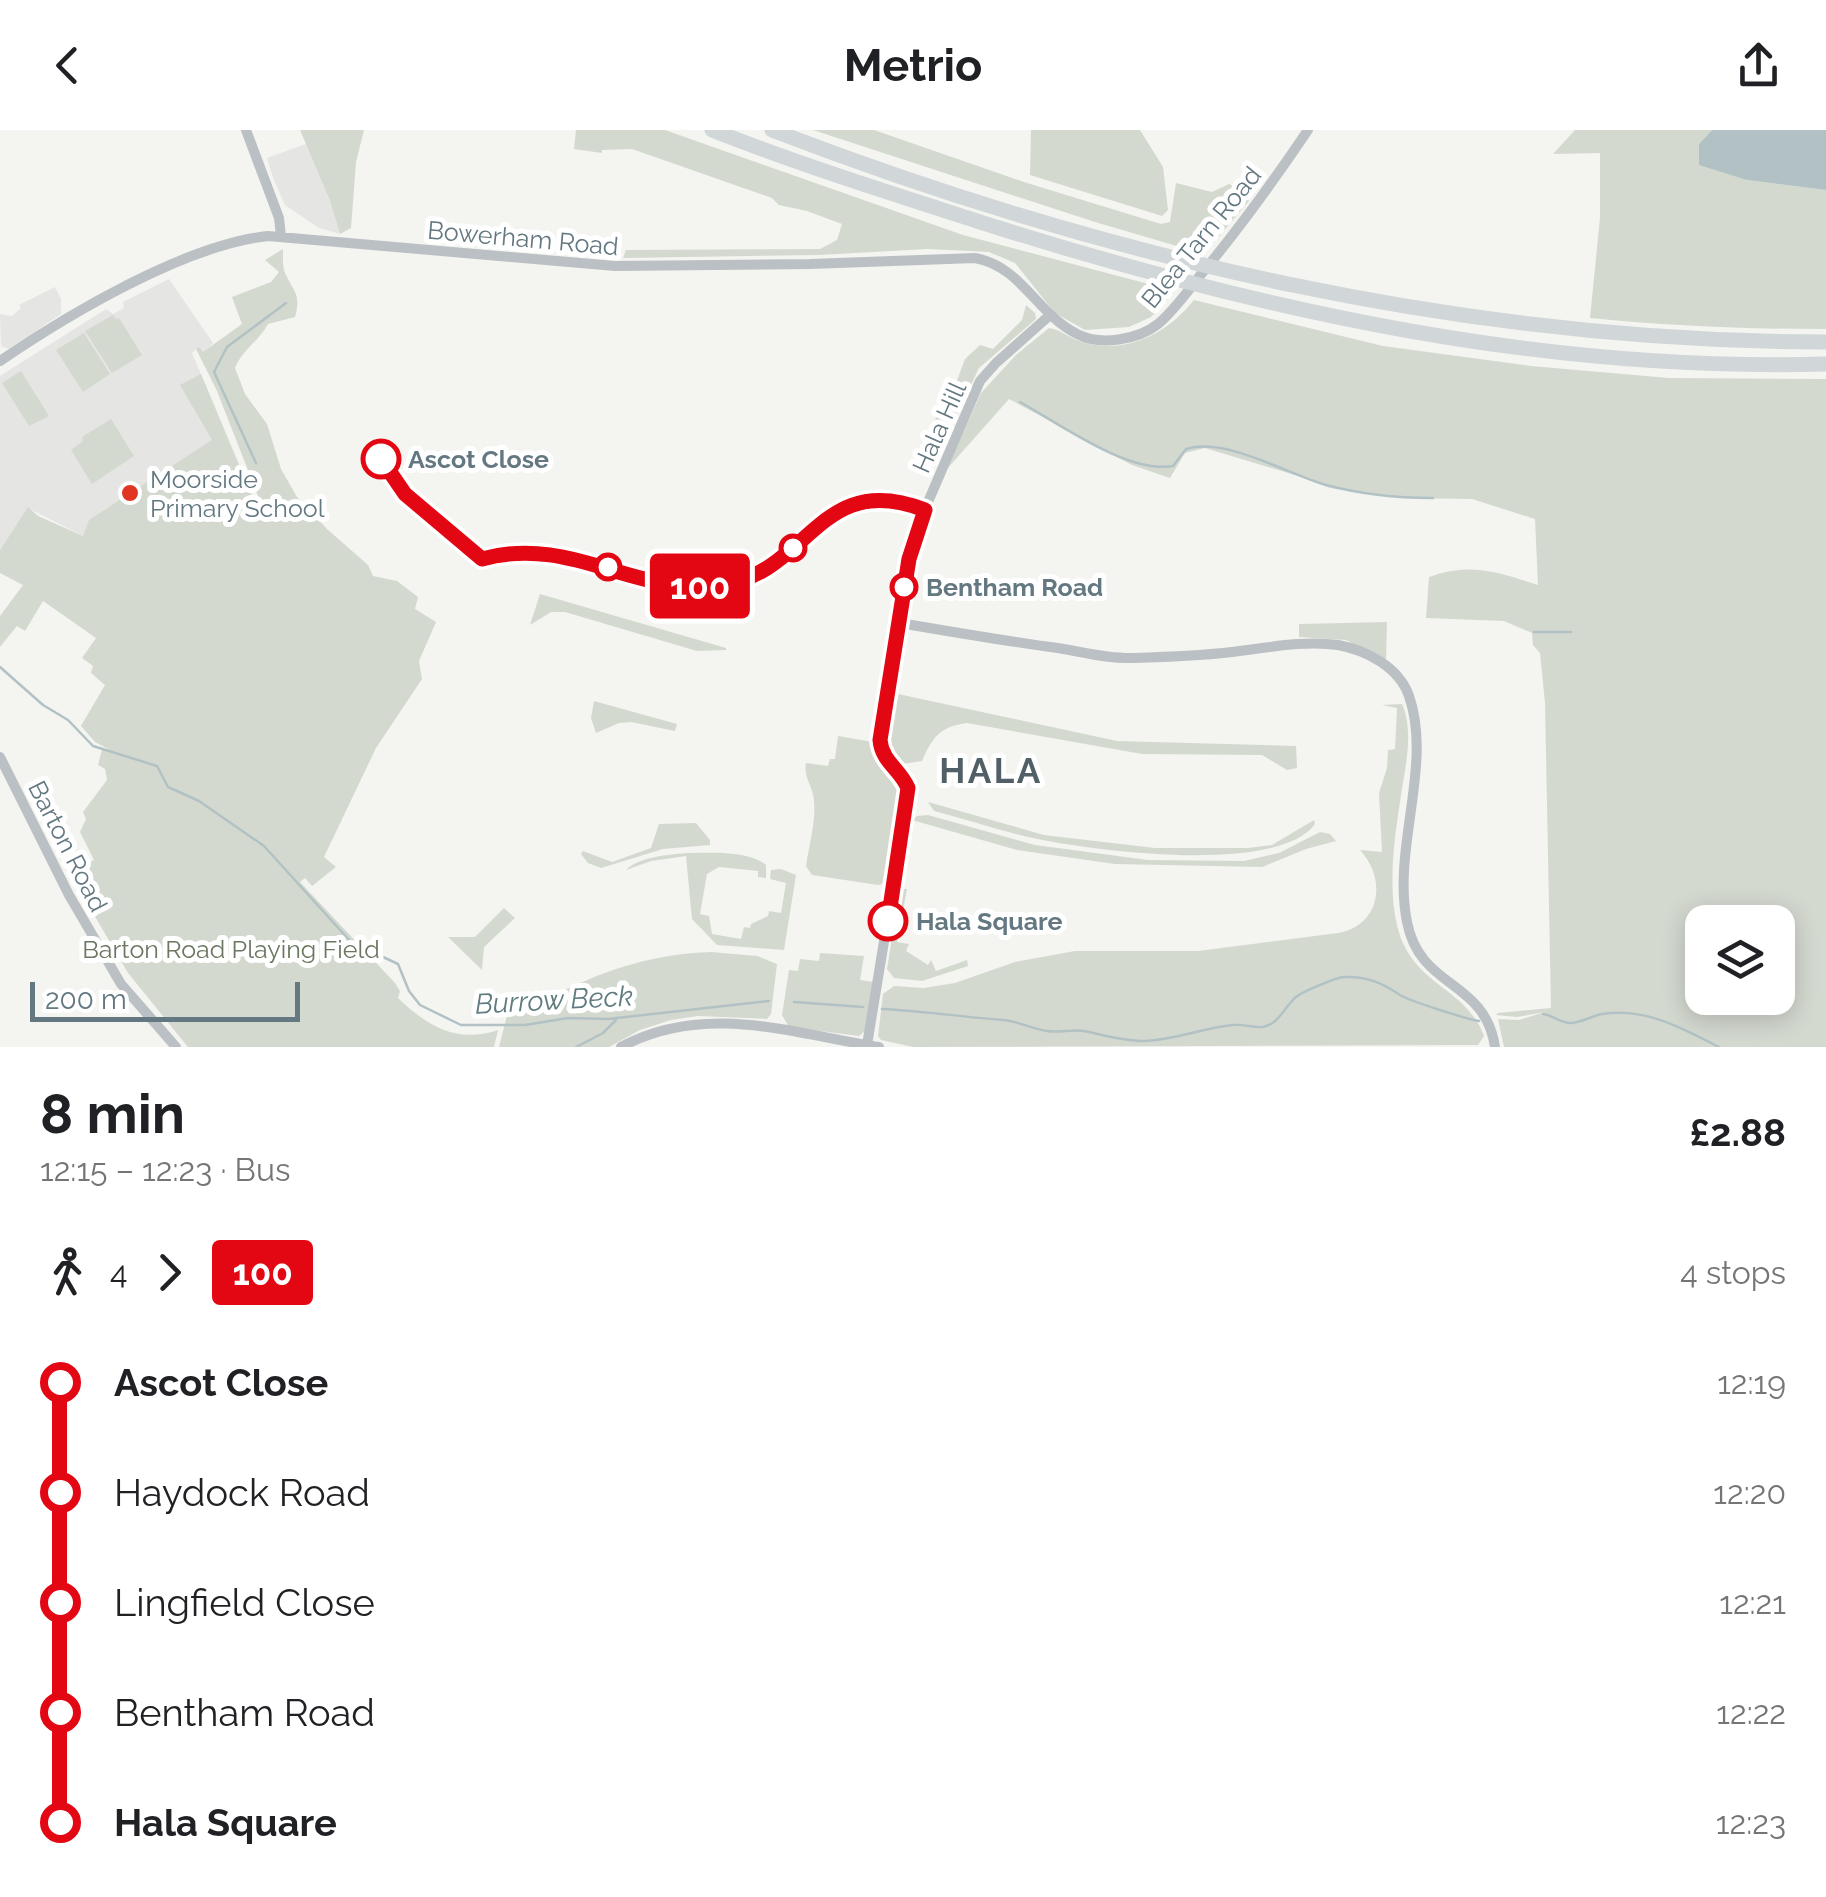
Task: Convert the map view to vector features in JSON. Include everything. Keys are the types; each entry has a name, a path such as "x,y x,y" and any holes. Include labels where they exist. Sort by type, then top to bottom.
{"highway":[{"path":"712,130 874,188 1083,254 1336,319 1605,360 1826,364"},
{"path":"772,130 955,194 1091,235 1187,262 1342,296 1554,329 1826,342"}],"street":[{"path":"246,130 279,218 281,236"},
{"name":"Blea Tarn Road","path":"1050,315 1082,337 1109,340 1130,338 1156,326 1230,239 1308,130"},
{"name":"Bowerham Road","path":"0,361 75,312 146,277 238,241 281,236 615,266 975,258 990,260 1012,274 1050,315"},
{"name":"Hala Hill","path":"873,1046 908,795 904,778 881,752 880,740 904,586 916,536 973,394 996,362 1050,315"},
{"path":"900,623 1114,658 1204,655 1317,644 1353,649 1383,663 1400,678 1414,718 1414,780 1404,852 1405,908 1410,935 1420,956 1442,979 1478,1004 1492,1029 1495,1047"},
{"name":"Barton Road","path":"0,757 68,896 121,984 176,1047"},
{"path":"621,1047 644,1035 690,1022 776,1030 814,1042 873,1046"}],"shaded area":[{"path":"1712,130 1826,130 1826,190 1747,180 1699,165 1699,144"},
{"path":"306,144 340,234 319,228 285,205 273,178 267,158"},
{"name":"Moorside Primary School","path":"169,279 213,343 203,353 198,347 192,353 254,499 260,502 88,525 83,536 28,508 0,550 0,376 106,309 113,314 124,308 123,302"},
{"path":"55,287 61,299 61,314 9,349 1,346 0,314 12,316 21,308 19,305"}],"green space":[{"path":"300,130 364,130 356,162 351,228 340,234 330,201"},
{"path":"576,130 665,130 963,235 1175,291 1151,317 1129,327 1085,330 1055,313 1015,263 989,252 927,249 623,258 626,250 820,249 837,240 842,224 779,205 772,198 632,149 602,153 574,149"},
{"path":"813,130 874,130 1161,224 1170,222 1176,183 1212,192 1229,184 1245,191 1249,201 1204,254"},
{"path":"1031,130 1140,130 1163,167 1168,210 1162,216 1030,175"},
{"path":"1575,130 1712,130 1699,144 1747,180 1826,190 1826,329 1708,327 1590,318 1600,218 1600,153 1553,154"},
{"name":"Barton Road Playing Field","path":"283,249 284,269 297,299 297,310 295,317 268,324 238,361 235,368 245,394 267,424 281,469 297,497 368,565 373,576 397,581 418,597 415,609 436,622 419,661 422,679 376,748 324,857 336,867 312,886 305,878 300,882 395,983 400,991 398,998 409,1008 432,1024 456,1033 498,1030 494,1047 188,1047 128,973 69,872 94,860 80,832 86,819 83,812 107,780 105,769 98,765 102,749 110,750 95,742 81,726 105,685 91,673 93,666 82,658 96,638 43,601 25,631 17,626 0,647 0,616 23,585 0,573 0,550 28,507 38,516 83,536 89,520 212,440 180,385 201,374 253,499 260,501 217,391 196,349 199,347 203,352 242,324 232,297 271,282 279,272 265,260"},
{"path":"1194,300 1383,346 1531,366 1669,378 1826,379 1826,1047 1504,1047 1498,1019 1519,1020 1545,1012 1517,1017 1498,1013 1551,1008 1545,703 1540,653 1533,645 1532,633 1504,621 1426,618 1429,577 1471,570 1538,585 1535,519 1472,499 1402,498 1330,488 1205,448 1185,453 1170,478 1132,465 1009,399 947,469 981,393 1016,355 1049,328 1079,341 1112,346 1143,339 1171,323"},
{"path":"1026,305 1036,319 979,368 940,450 928,446 938,410 947,407 965,359 980,345 993,349 1022,320"},
{"path":"113,315 119,318 142,355 112,373 85,331"},
{"path":"84,333 110,374 83,392 56,350"},
{"path":"21,371 49,416 29,426 2,383"},
{"path":"111,419 134,456 92,484 71,450 83,441 82,437"},
{"path":"540,594 726,650 697,651 565,612 551,612 530,625"},
{"path":"1387,622 1386,660 1346,640 1299,637 1299,624"},
{"path":"898,694 1117,741 1296,746 1297,768 1287,770 1262,755 1142,754 967,723 938,734 922,761 902,764 887,745"},
{"path":"594,701 677,724 675,731 631,722 596,733 591,718"},
{"path":"1402,704 1408,740 1393,864 1397,925 1414,961 1476,1019 1484,1036 1478,1045 913,1047 878,1036 883,994 894,986 924,988 955,983 1015,962 1075,951 1198,951 1352,928 1371,911 1375,899 1374,874 1360,850 1382,852 1379,793 1388,750 1395,749 1397,708 1382,705"},
{"path":"838,736 873,742 877,762 902,783 905,793 888,883 878,885 812,875 806,866 814,809 806,763 828,766 830,759 835,759"},
{"path":"928,802 1044,835 1155,848 1272,845 1314,820 1315,824 1295,840 1264,850 1226,854 1141,853 1025,836 934,811"},
{"path":"928,815 1035,845 1148,860 1244,861 1279,853 1320,832 1330,834 1336,841 1262,867 1115,864 1017,850 912,820"},
{"path":"696,823 710,845 663,849 601,868 588,863 581,854 583,851 612,862 651,848 659,824"},
{"path":"686,853 739,855 766,865 766,878 758,877 758,871 719,867 707,874 700,914 709,916 712,934 741,939 744,927 750,928 768,916 769,911 781,913 786,883 770,879 771,870 796,875 784,950 717,945 692,919 686,856 651,861 626,870 645,859"},
{"path":"900,889 907,889 897,942 909,944 906,951 928,965 931,960 936,971 967,960 968,966 922,981 894,978 887,969"},
{"path":"504,908 515,918 484,947 482,970 448,937 475,937"},
{"path":"711,952 757,956 777,964 771,1014 767,1019 698,1016 671,1020 640,1030 609,1047 499,1047 511,1000 547,996 642,962"},
{"path":"820,953 864,956 860,980 874,982 865,1031 859,1036 789,1027 782,1015 789,970 798,971 800,959 819,961"}],"waterway":[{"path":"256,463 214,372 227,347 286,303"},
{"path":"1020,402 1095,445 1136,462 1173,466 1186,449 1219,448 1339,488 1433,498"},
{"path":"1534,632 1571,632"},
{"name":"Burrow Beck","path":"0,667 43,705 68,720 93,746 157,766 168,787 199,801 264,846 351,942 398,964 409,991 420,1005 461,1025 608,1019 769,1001"},
{"name":"Burrow Beck","path":"882,1009 1009,1021 1047,1031 1080,1031 1144,1041 1233,1025 1268,1025 1299,995 1334,979 1352,977 1374,981 1415,1001 1479,1021"},
{"name":"Burrow Beck","path":"794,1002 863,1007"},
{"name":"Burrow Beck","path":"1543,1014 1572,1023 1602,1014 1648,1016 1719,1047"},
{"path":"576,1047 603,1033 616,1020"}],"bus line":[{"name":"100","path":"381,459 405,494 482,559 515,551 566,556 672,585 723,585 749,578 777,561 841,508 866,500 898,500 925,510 909,559 880,740 881,752 908,788 888,921"}],"place":[{"name":"Ascot Close","path":"381,459"},
{"name":"Moorside Primary School","path":"130,493"},
{"name":"Bentham Road","path":"904,587"},
{"name":"Hala Square","path":"888,921"}],"district":[{"name":"HALA","path":"991,770"}]}
